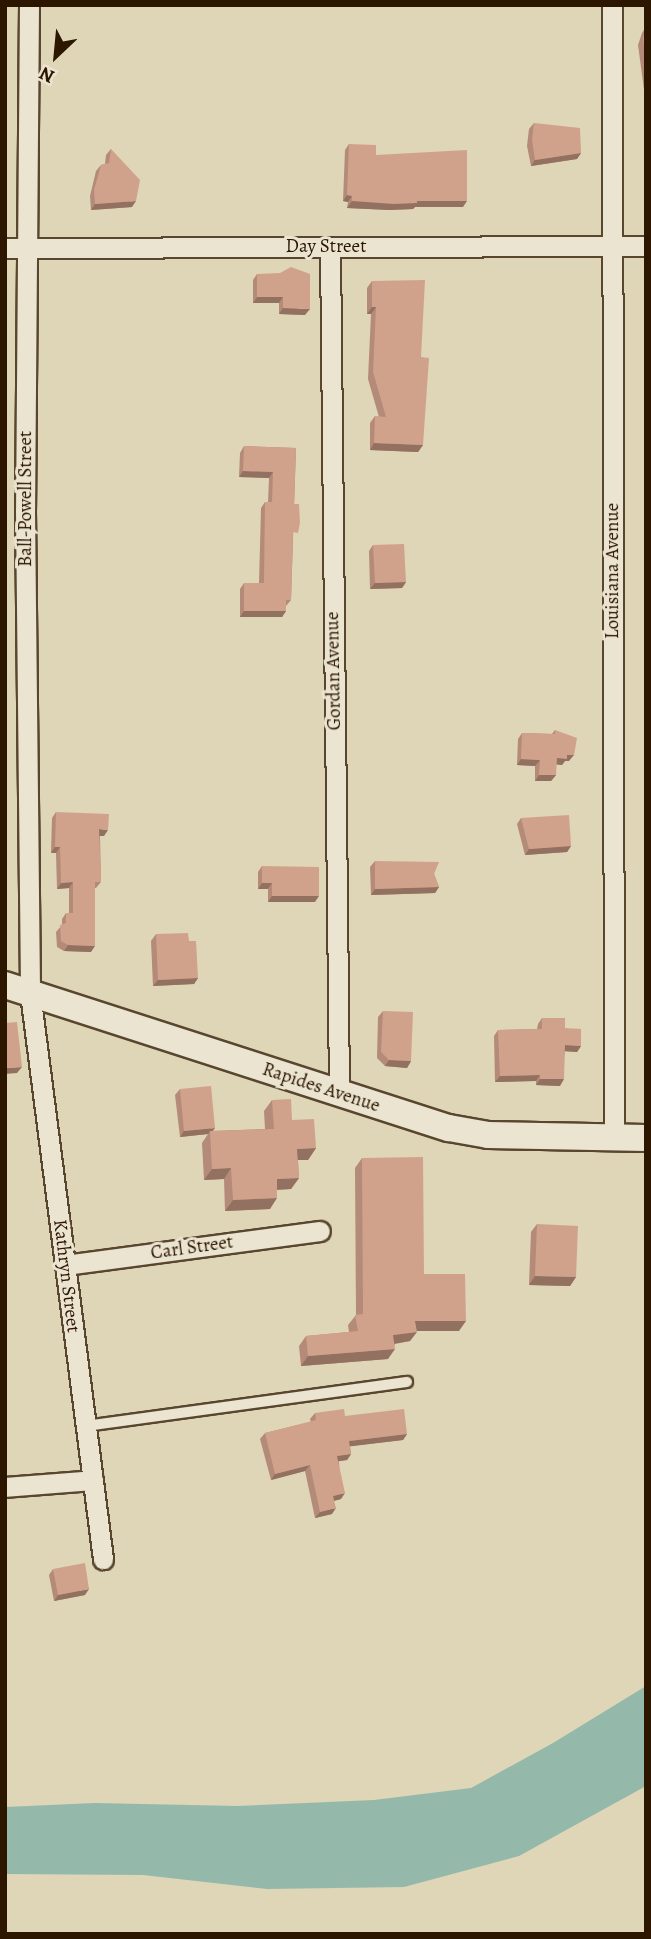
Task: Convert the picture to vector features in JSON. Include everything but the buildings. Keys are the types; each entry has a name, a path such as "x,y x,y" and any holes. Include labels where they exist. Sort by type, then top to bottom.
{"main road":[{"name":"Rapides Avenue","path":"18,989 415,1119 488,1135 646,1138"}],"street":[{"name":"Ball-Powell Street","path":"18,989 15,511 30,248 29,5"},
{"name":"Louisiana Avenue","path":"612,5 614,1137"},
{"name":"Gordan Avenue","path":"330,247 339,1094"},
{"name":"Day Street","path":"5,248 646,247"},
{"name":"Kathryn Street","path":"18,989 65,1265 103,1559"},
{"name":"Carl Street","path":"65,1265 320,1231"},
{"path":"5,1486 93,1480"}],"lane":[{"path":"85,1426 407,1382"}],"shaded area":[{"path":"646,1686 646,1786 519,1856 404,1887 267,1889 143,1875 5,1874 5,1807 95,1803 237,1806 374,1800 471,1788 553,1743"}]}
